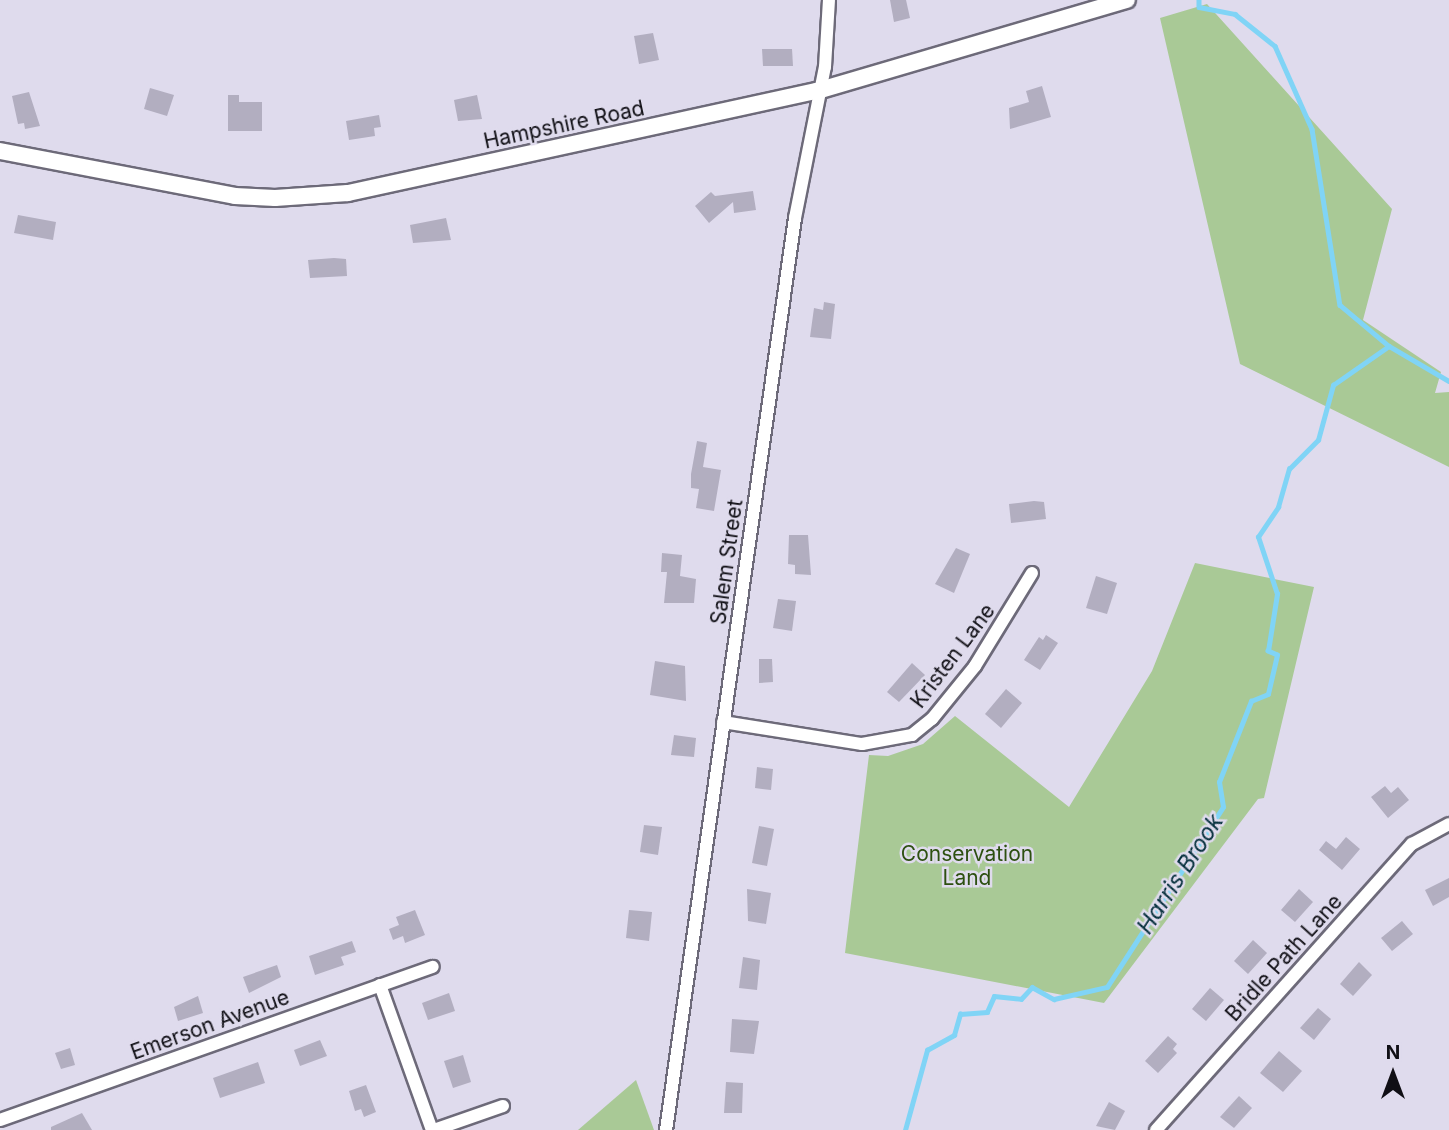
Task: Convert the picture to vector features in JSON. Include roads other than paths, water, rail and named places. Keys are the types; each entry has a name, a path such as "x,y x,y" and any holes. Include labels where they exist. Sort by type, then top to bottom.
{"street":[{"name":"Salem Street","path":"666,1130 723,722 817,91 825,67 829,0"},
{"name":"Hampshire Road","path":"0,151 235,196 312,197 348,193 817,91 1127,0"},
{"name":"Kristen Lane","path":"723,722 862,744 912,736 932,719 983,655 1032,573"},
{"name":"Bridle Path Lane","path":"1156,1130 1412,844 1449,824"},
{"name":"Emerson Avenue","path":"0,1119 433,967"},
{"path":"380,985 433,1130 503,1106"}],"waterway":[{"path":"1199,0 1199,7 1235,14 1275,46 1312,129 1340,305 1389,346"},
{"name":"Harris Brook","path":"905,1130 927,1050 954,1035 960,1014 987,1012 994,996 1021,999 1032,987 1054,999 1107,987 1223,807 1219,782 1251,701 1268,694 1277,655 1268,651 1277,594 1258,537 1278,507 1289,469 1318,440 1333,385 1389,346 1449,381"}],"park label":[{"name":"Conservation Land","path":"967,866"}]}
